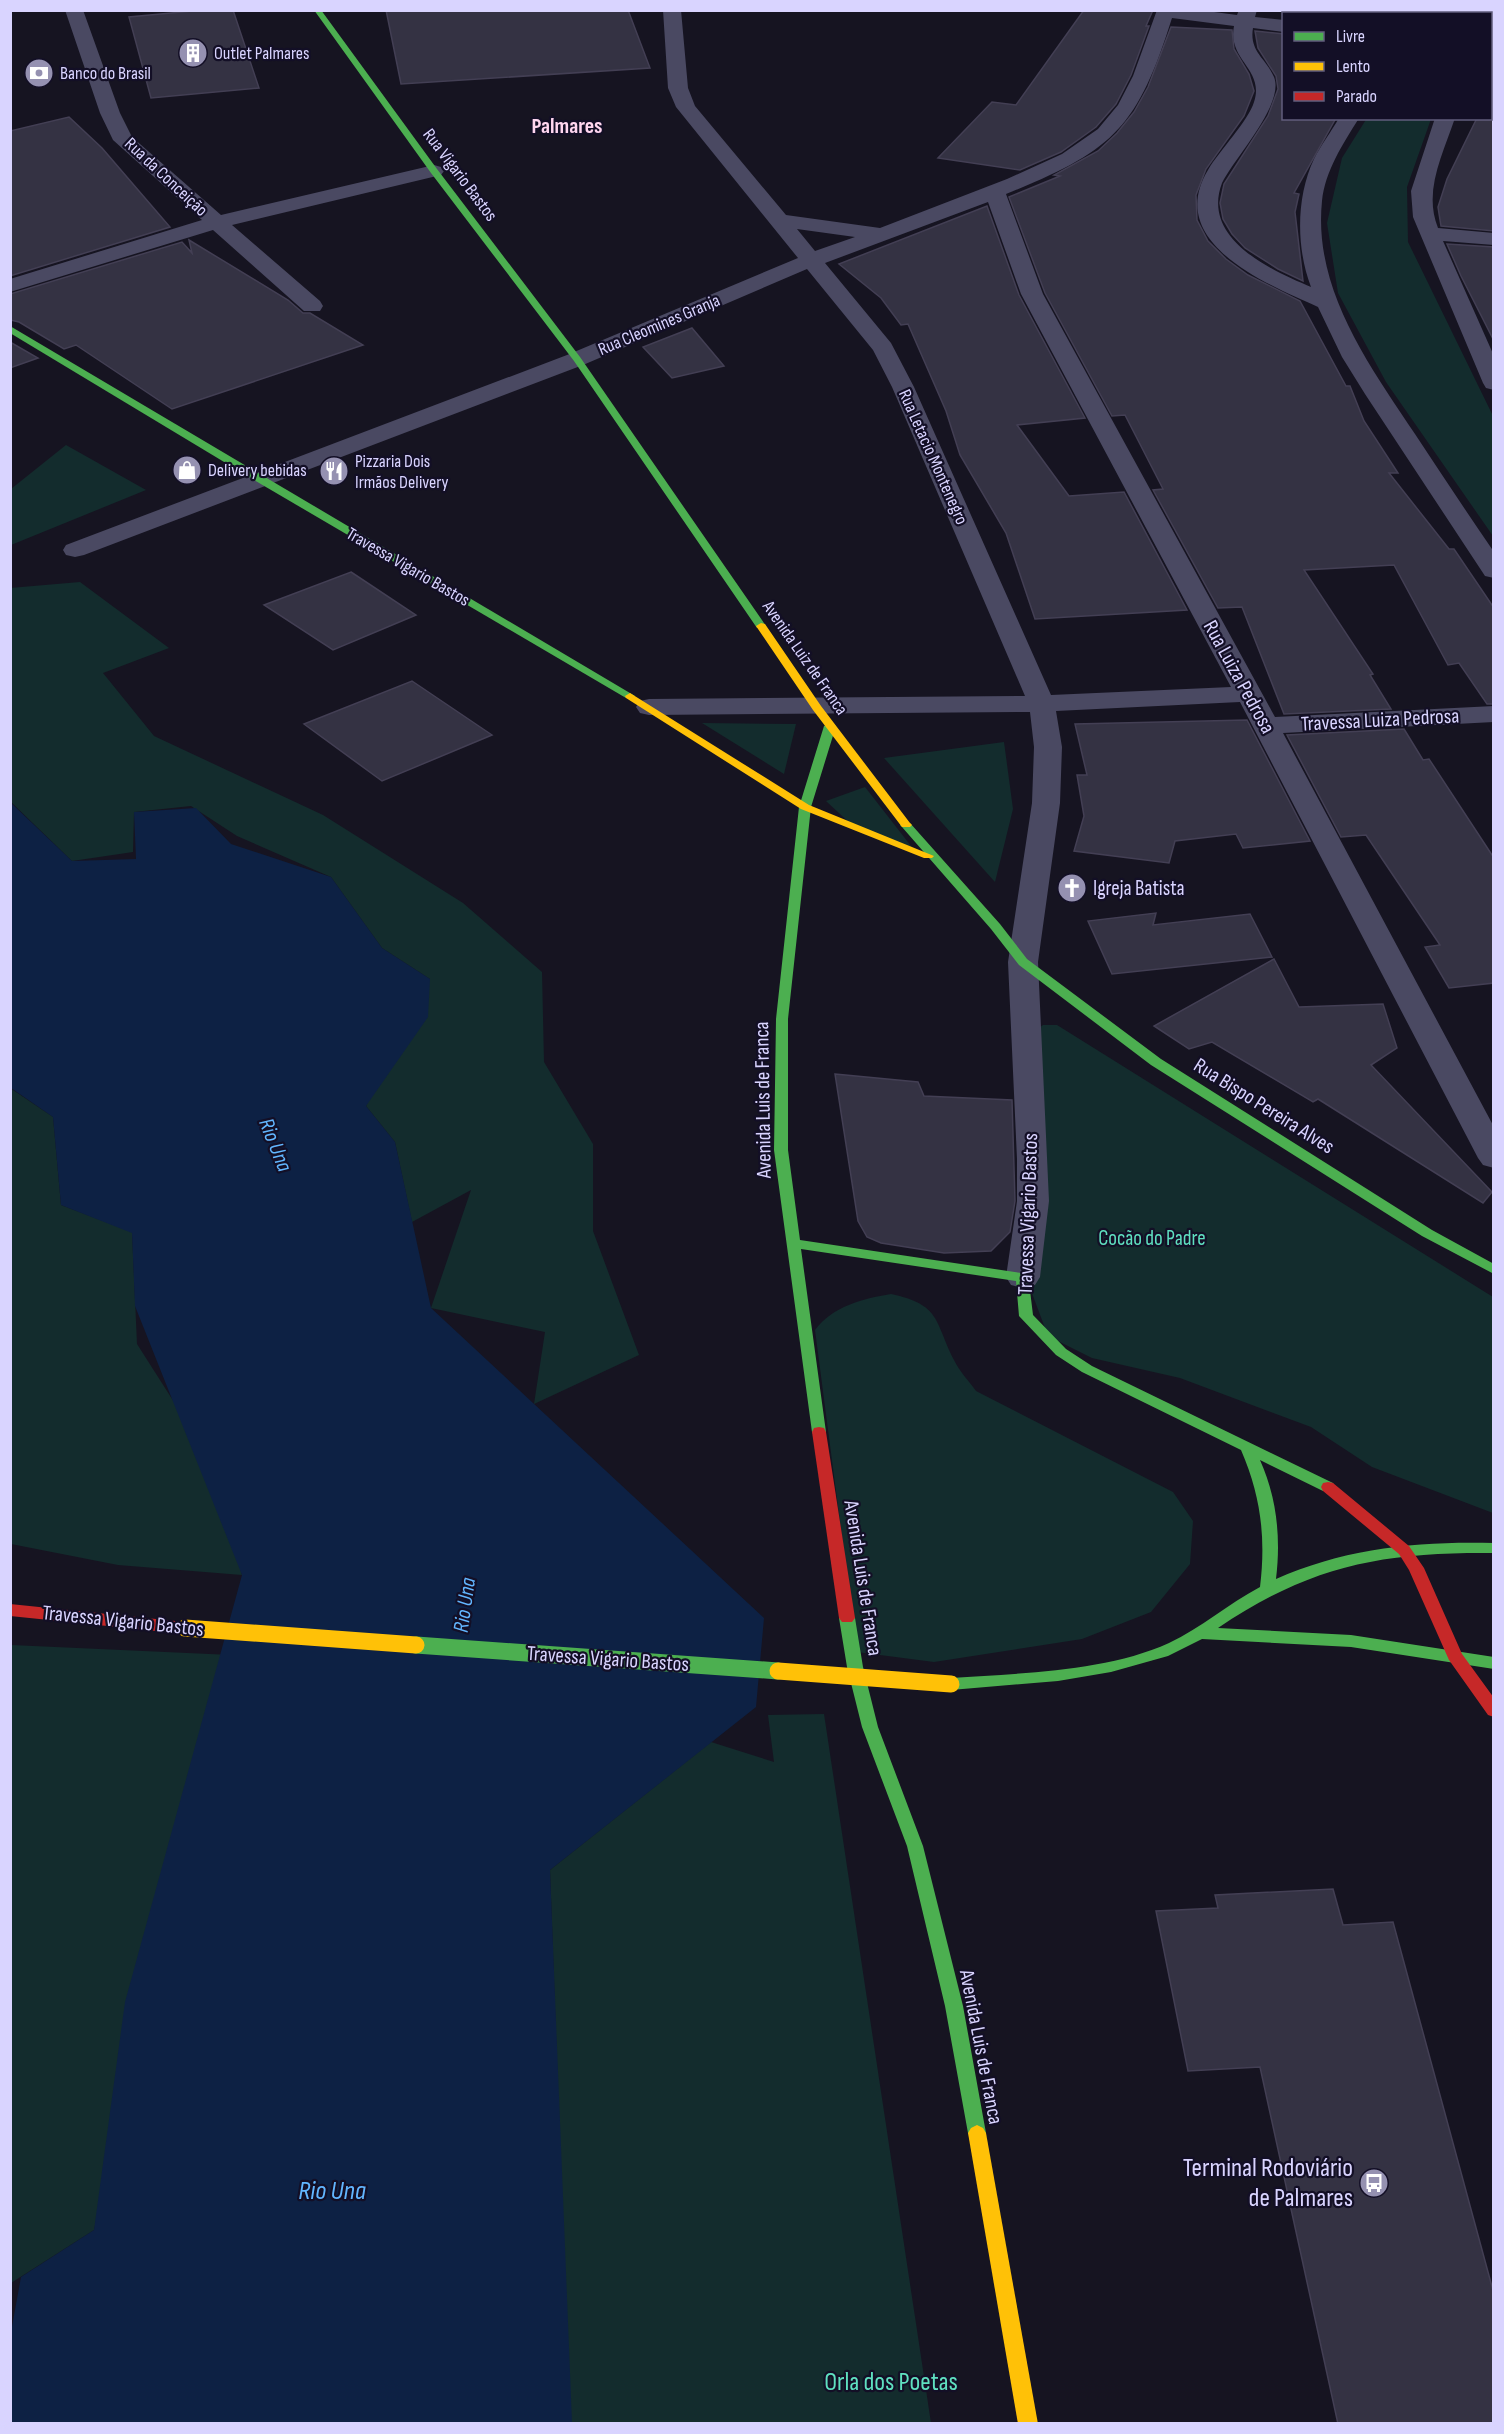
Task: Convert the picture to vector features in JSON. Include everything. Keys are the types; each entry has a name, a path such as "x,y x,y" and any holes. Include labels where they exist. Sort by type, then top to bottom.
{"main road":[{"name":"Rua Vigario Bastos","path":"317,10 434,171 577,359"},
{"name":"Travessa Vigario Bastos","path":"10,329 257,478 649,707 805,807 928,856"},
{"name":"Avenida Luiz de Franca","path":"577,359 823,717 928,856 1010,943 1023,962"},
{"name":"Avenida Luis de Franca","path":"823,717 805,807 782,1018 781,1150 792,1243 855,1668 870,1727 915,1846 954,2007 1028,2424"},
{"name":"Rua Bispo Pereira Alves","path":"1023,962 1094,1018 1156,1062 1427,1233 1494,1270"},
{"path":"792,1243 1023,1277"},
{"name":"Travessa Vigario Bastos","path":"1023,1277 1026,1316 1061,1352 1087,1369 1334,1490 1404,1550 1426,1589 1455,1656 1494,1711"},
{"path":"1246,1446 1263,1479 1272,1514 1272,1563 1267,1589"},
{"name":"Travessa Vigario Bastos","path":"10,1610 184,1628 951,1684 1052,1676 1111,1666 1164,1652 1267,1589 1352,1560 1404,1550 1494,1548"},
{"path":"1198,1633 1351,1641 1494,1662"}],"street":[{"name":"Rua da Conceição","path":"74,10 110,113 123,140 214,223 312,306"},
{"name":"Rua Letacio Montenegro","path":"672,10 678,88 686,107 883,348 903,387 1042,705 1048,747 1046,803 1023,962"},
{"path":"1165,11 1246,16 1282,25"},
{"name":"Rua Cleomines Granja","path":"75,550 257,478 577,359 811,261 995,191 1068,158 1104,134 1125,111 1142,80 1165,11"},
{"path":"1246,16 1242,38 1244,49 1264,73 1267,89 1264,103 1216,173 1208,193 1209,213 1215,231 1227,247 1256,270 1326,302"},
{"path":"1347,120 1333,139 1321,165 1308,221 1317,283 1347,351 1494,571"},
{"path":"1444,120 1421,191 1423,217 1442,266 1494,383"},
{"path":"10,286 214,223 434,171"},
{"name":"Rua Luiza Pedrosa","path":"995,191 1032,294 1266,726 1494,1158"},
{"path":"780,221 885,234"},
{"path":"1430,234 1494,239"},
{"path":"649,707 823,717 1248,694"},
{"name":"Travessa Luiza Pedrosa","path":"1266,726 1494,714"},
{"name":"Travessa Vigario Bastos","path":"1023,962 1033,1201 1023,1277"}],"green space":[{"path":"1366,120 1431,120 1407,187 1408,242 1493,416 1493,536 1386,382 1338,293 1327,223 1342,158"},
{"path":"66,445 146,490 11,545 11,489"},
{"path":"80,582 169,648 103,673 154,736 323,815 463,903 542,972 544,1062 593,1144 593,1231 639,1355 534,1404 545,1332 431,1308 471,1190 412,1222 395,1142 366,1106 430,979 382,948 331,877 237,836 191,806 134,812 133,852 72,861 11,802 10,588"},
{"path":"702,723 796,724 784,774"},
{"path":"1004,742 1013,809 995,882 884,758"},
{"path":"865,787 918,855 854,827 826,801"},
{"name":"Cocão do Padre","path":"1043,1025 1057,1025 1493,1297 1493,1513 1372,1467 1311,1427 1180,1378 1092,1358 1048,1336 1018,1256 1026,1038"},
{"path":"10,1088 53,1117 61,1205 132,1232 137,1344 209,1457 242,1575 118,1565 11,1544"},
{"path":"891,1294 907,1298 928,1309 934,1316 956,1364 976,1391 1173,1492 1193,1521 1190,1564 1151,1612 1082,1639 934,1662 857,1652 815,1330 839,1309 869,1298"},
{"path":"11,1645 231,1655 94,2230 11,2283"},
{"name":"Orla dos Poetas","path":"824,1714 931,2423 570,2423 550,1870 711,1742 774,1762 768,1715"}],"water":[{"name":"Rio Una","path":"10,802 72,861 136,859 134,812 196,808 231,844 331,877 382,948 430,979 428,1017 366,1106 395,1142 431,1308 764,1618 756,1707 550,1870 572,2423 11,2423 11,2332 21,2277 94,2230 125,2002 242,1575 135,1306 132,1233 61,1205 53,1117 11,1088"}],"building":[{"name":"Outlet Palmares","path":"203,10 233,10 259,88 151,98 129,17"},
{"path":"386,10 628,10 650,68 401,84"},
{"path":"1084,10 1153,10 1131,75 1116,104 1096,127 1061,152 1020,170 938,158 992,102 1016,105"},
{"path":"1171,27 1232,30 1234,49 1249,74 1254,91 1244,116 1206,169 1196,195 1197,220 1208,241 1226,259 1248,275 1300,301 1346,386 1350,386 1364,421 1398,473 1389,473 1449,549 1454,549 1494,608 1494,704 1487,704 1459,663 1448,665 1394,565 1304,570 1373,674 1370,675 1391,709 1284,714 1242,607 1218,608 1153,490 1163,489 1125,415 1112,416 1045,293 1009,197 1060,176 1054,175 1098,151 1117,133 1134,112 1148,87"},
{"path":"1255,31 1282,34 1282,120 1335,120 1294,193 1299,194 1295,212 1303,281 1278,269 1245,248 1232,234 1223,219 1220,203 1224,184 1268,116 1278,89 1276,76 1258,48"},
{"path":"1494,87 1494,231 1441,226 1438,207 1447,179 1476,120 1492,120"},
{"path":"69,117 102,148 170,227 10,276 10,131"},
{"path":"987,206 1019,295 1085,418 1017,425 1069,496 1124,492 1187,610 1035,619 1006,533 960,455 946,411 908,324 901,325 881,298 839,264"},
{"path":"189,240 288,300 303,313 310,313 363,345 172,409 76,345 64,349 19,322 10,320 10,294 182,242 192,253"},
{"path":"1447,244 1494,247 1494,341 1461,276"},
{"path":"692,328 724,366 672,378 643,347"},
{"path":"10,342 38,358 10,368"},
{"path":"351,572 416,615 333,650 264,605"},
{"path":"412,681 492,735 382,781 304,724"},
{"path":"1247,720 1310,841 1243,848 1236,834 1175,841 1169,863 1074,851 1084,816 1077,775 1087,775 1075,724"},
{"path":"1404,729 1423,760 1429,759 1494,858 1494,983 1449,988 1425,947 1440,945 1366,835 1341,837 1287,735"},
{"path":"1156,913 1153,925 1250,914 1272,957 1112,974 1088,921"},
{"path":"1274,959 1299,1007 1383,1004 1397,1048 1371,1065 1492,1192 1483,1203 1318,1099 1313,1102 1212,1042 1189,1049 1154,1026"},
{"path":"835,1074 918,1082 924,1096 1012,1100 1015,1201 1010,1232 991,1251 944,1253 881,1243 867,1237 858,1221"},
{"name":"Terminal Rodoviário de Palmares","path":"1333,1889 1343,1925 1393,1922 1494,2294 1494,2424 1338,2424 1260,2067 1188,2071 1156,1911 1218,1908 1215,1895"}],"traffic: fast":[{"path":"317,10 434,171 577,359 761,626"},
{"path":"10,329 257,478 630,696"},
{"path":"819,1432 781,1150 782,1019 805,807 830,726"},
{"path":"906,825 1010,944 1023,962 1156,1062 1427,1233 1494,1270"},
{"path":"792,1243 1023,1277 1026,1316 1061,1352 1087,1369 1328,1487"},
{"path":"1246,1446 1261,1482 1269,1516 1271,1550 1267,1589"},
{"path":"951,1684 1058,1675 1137,1660 1175,1647 1244,1603 1283,1582 1341,1562 1433,1548 1494,1548"},
{"path":"847,1618 855,1667 870,1727 915,1846 954,2006 977,2133"},
{"path":"1198,1633 1351,1641 1494,1663"},
{"path":"416,1645 778,1671"}],"traffic: slow":[{"path":"761,626 817,708 906,825"},
{"path":"630,696 805,807 928,856"},
{"path":"185,1628 416,1645"},
{"path":"778,1671 951,1684"},
{"path":"977,2133 1028,2424"}],"traffic: jam":[{"path":"819,1432 847,1618"},
{"path":"1328,1487 1404,1550 1416,1568 1455,1656 1494,1711"},
{"path":"10,1610 185,1628"}],"place":[{"name":"Outlet Palmares","path":"193,53"},
{"name":"Banco do Brasil","path":"39,73"},
{"name":"Delivery bebidas","path":"187,470"},
{"name":"Pizzaria Dois Irmãos Delivery","path":"334,471"},
{"name":"Igreja Batista","path":"1072,888"},
{"name":"Terminal Rodoviário de Palmares","path":"1374,2183"}],"district":[{"name":"Palmares","path":"567,126"}]}
